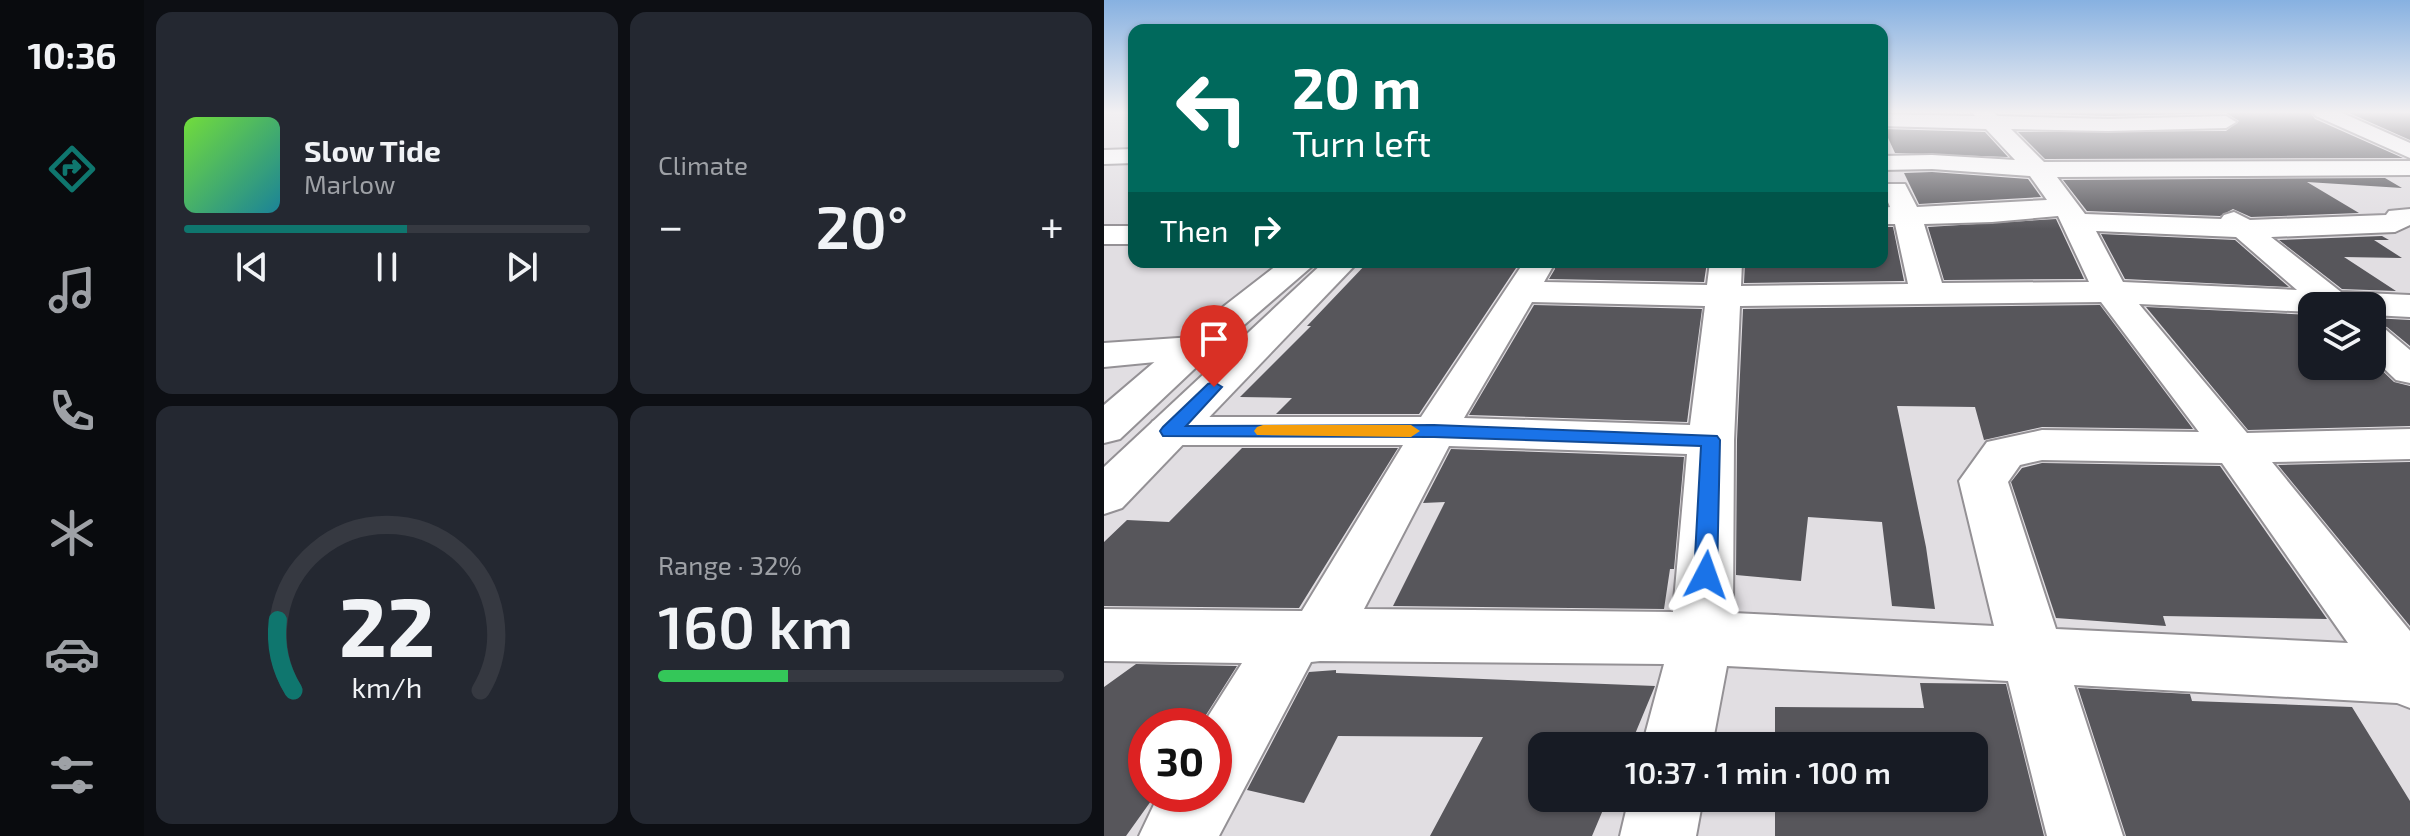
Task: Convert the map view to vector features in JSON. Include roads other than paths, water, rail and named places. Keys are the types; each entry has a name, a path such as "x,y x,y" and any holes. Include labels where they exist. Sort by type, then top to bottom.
{"main road":[{"path":"2020,151 2039,171 2071,215 2111,292 2235,448 2409,677"},
{"path":"2144,151 2319,292"},
{"path":"2275,151 2405,224"},
{"path":"1104,157 1128,156"},
{"path":"1888,160 2039,171 2175,173 2303,167 2410,168"},
{"path":"1888,185 1894,216 1928,295"},
{"path":"1894,216 2071,215 2243,229 2405,224"},
{"path":"1104,235 1128,235"},
{"path":"1104,429 1193,349 1294,268"},
{"path":"1104,496 1336,268"},
{"path":"1232,746 1306,637 1531,277 1724,279 1928,295 2111,292 2298,303"},
{"path":"1680,732 1701,638 1711,440 1724,279"},
{"path":"2386,306 2410,306"},
{"path":"1104,355 1193,349"},
{"path":"2386,350 2410,371"},
{"path":"1169,431 1434,431 1711,440"},
{"path":"2085,836 1983,481 2004,453 2042,445 2235,448 2410,444"},
{"path":"1104,635 1701,638 2409,677"},
{"path":"1177,836 1191,812"},
{"path":"1658,836 1663,812"}]}
